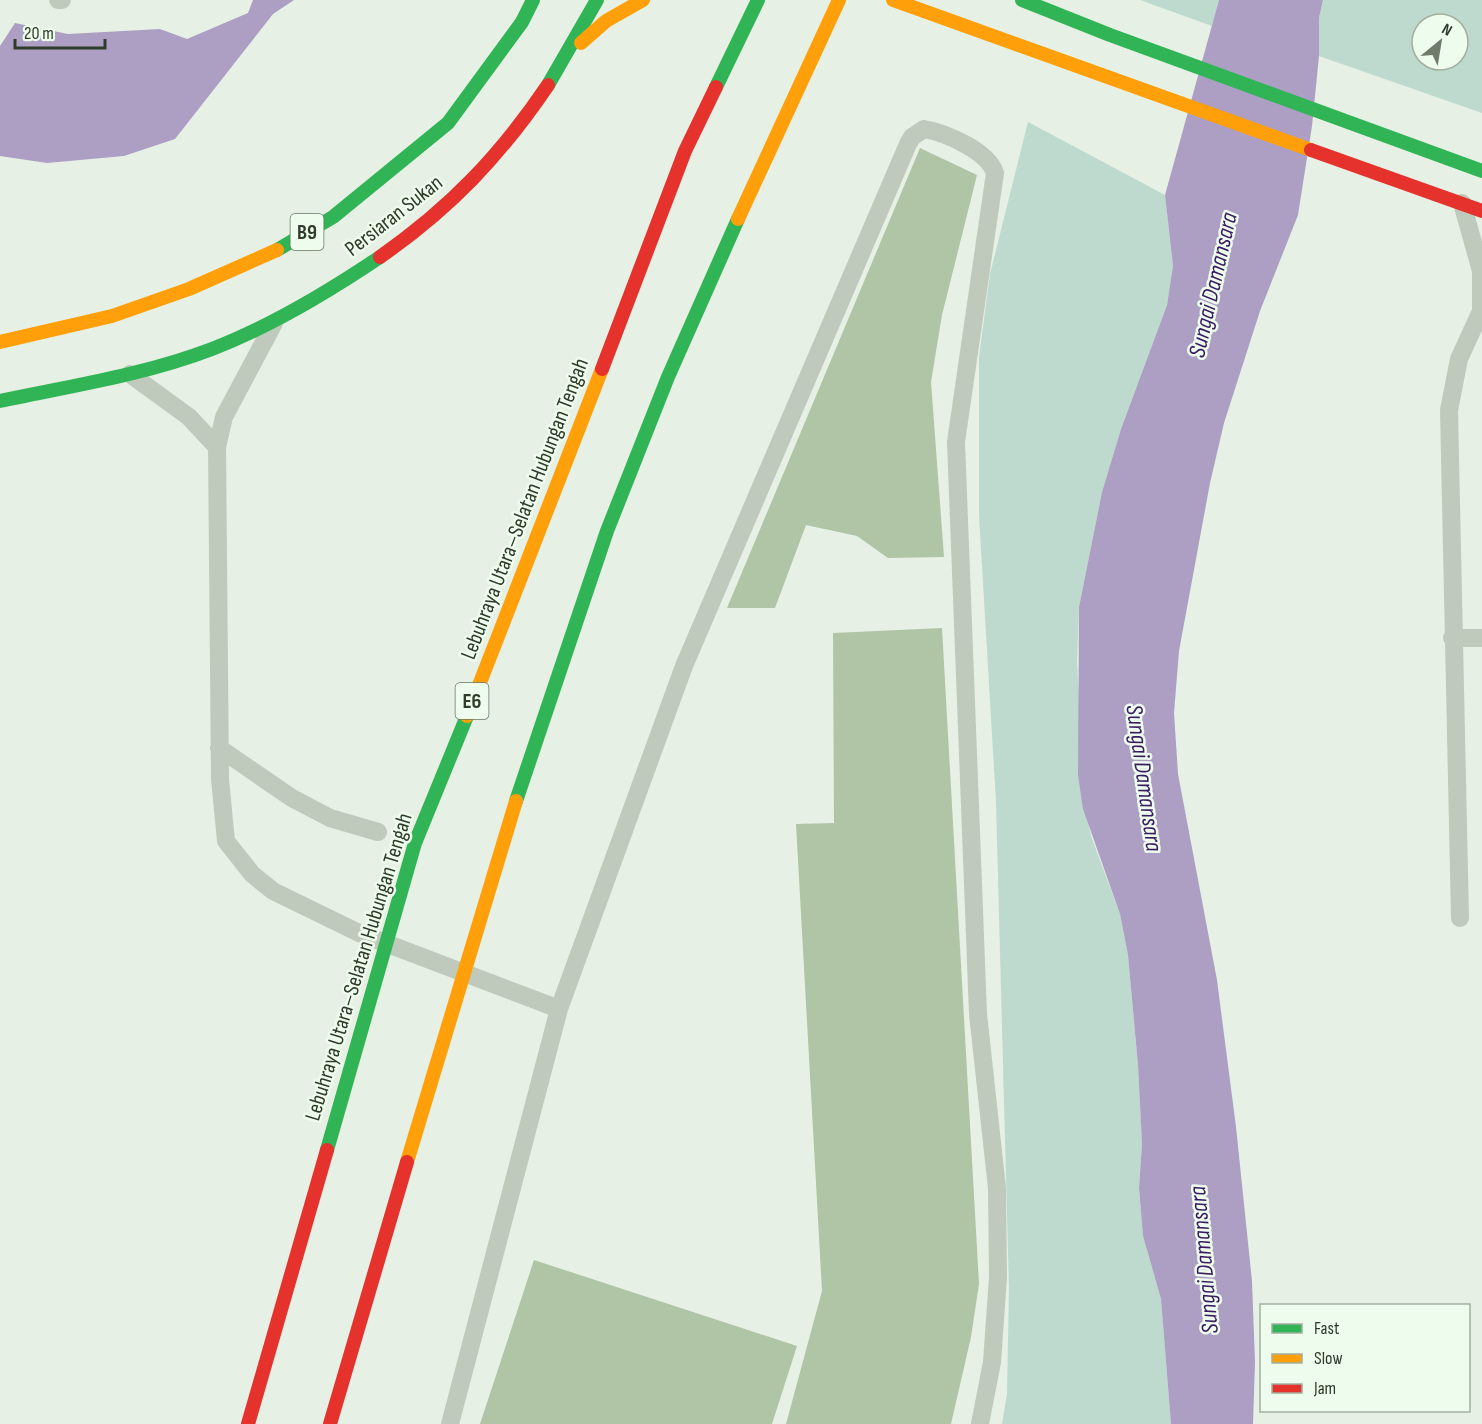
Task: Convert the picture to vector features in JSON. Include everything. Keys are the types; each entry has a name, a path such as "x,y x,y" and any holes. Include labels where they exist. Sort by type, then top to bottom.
{"main road":[{"name":"Persiaran Sukan","path":"0,342 112,316 189,289 270,254 333,217 448,123 522,22 533,0"},
{"name":"Persiaran Sukan","path":"0,401 130,374 212,350 275,321 360,271 442,210 496,154 572,51 597,0"},
{"path":"572,51 606,21 643,0"},
{"name":"Lebuhraya Utara–Selatan Hubungan Tengah","path":"248,1424 415,843 517,591 685,151 758,0"},
{"path":"330,1424 491,883 579,607 644,436 838,0"},
{"path":"892,0 1482,211"},
{"path":"1022,0 1110,35 1482,171"}],"lane":[{"path":"450,1424 558,1009 684,666 908,144 912,137 924,129 980,152 993,165 995,183 956,442 978,1014 997,1188 998,1277 992,1362 980,1424"},
{"path":"1460,918 1452,638 1449,410 1459,359 1482,311 1481,271 1462,203"},
{"path":"275,321 224,417 217,447 219,748 226,841 252,874 273,891 359,933 558,1009"},
{"path":"130,374 189,417 217,447"},
{"path":"1452,638 1482,638"},
{"path":"219,748 292,798 330,818 378,832"}],"green space":[{"path":"1140,0 1219,0 1212,26"},
{"path":"1323,0 1482,0 1482,113 1319,56 1319,18"},
{"path":"1028,122 1165,195 1173,266 1167,305 1121,429 1102,492 1079,607 1077,662 1080,719 1078,775 1091,836 1120,914 1128,955 1138,1065 1142,1144 1139,1188 1143,1236 1161,1299 1171,1424 1002,1424 1007,1394 1009,1289 996,802 979,515 979,357 990,274"}],"water":[{"path":"253,0 294,0 273,14 175,139 124,156 47,163 0,156 0,46 15,23 68,34 160,29 187,39 248,13"},
{"name":"Sungai Damansara","path":"1219,0 1323,0 1319,18 1319,56 1312,126 1298,215 1260,311 1224,423 1210,483 1179,651 1174,713 1178,774 1217,980 1236,1127 1252,1281 1255,1362 1253,1424 1171,1424 1161,1299 1143,1236 1139,1188 1142,1144 1138,1065 1128,955 1120,914 1083,809 1078,775 1079,607 1102,492 1121,429 1167,305 1173,266 1165,195"}],"building":[{"path":"920,148 977,175 942,315 931,382 944,557 888,558 857,536 806,525 775,608 727,608"},
{"path":"942,628 979,1284 971,1337 951,1424 786,1424 822,1291 796,824 834,823 833,633"},
{"path":"534,1260 797,1346 772,1424 480,1424"}],"traffic: fast":[{"path":"277,250 333,217 448,123 522,22 533,0"},
{"path":"548,85 597,0"},
{"path":"716,87 758,0"},
{"path":"1022,0 1110,35 1482,171"},
{"path":"516,801 607,531 668,377 738,219"},
{"path":"0,401 134,373 212,349 256,330 299,307 380,257"},
{"path":"327,1150 415,843 467,716"}],"traffic: slow":[{"path":"581,43 606,21 643,0"},
{"path":"738,219 839,0"},
{"path":"893,0 1311,150"},
{"path":"0,342 112,316 189,289 277,250"},
{"path":"467,716 602,369"},
{"path":"407,1162 516,801"}],"traffic: jam":[{"path":"380,257 429,219 472,179 511,135 548,85"},
{"path":"602,369 685,151 716,87"},
{"path":"1311,150 1482,211"},
{"path":"248,1424 327,1150"},
{"path":"330,1424 407,1162"}]}
